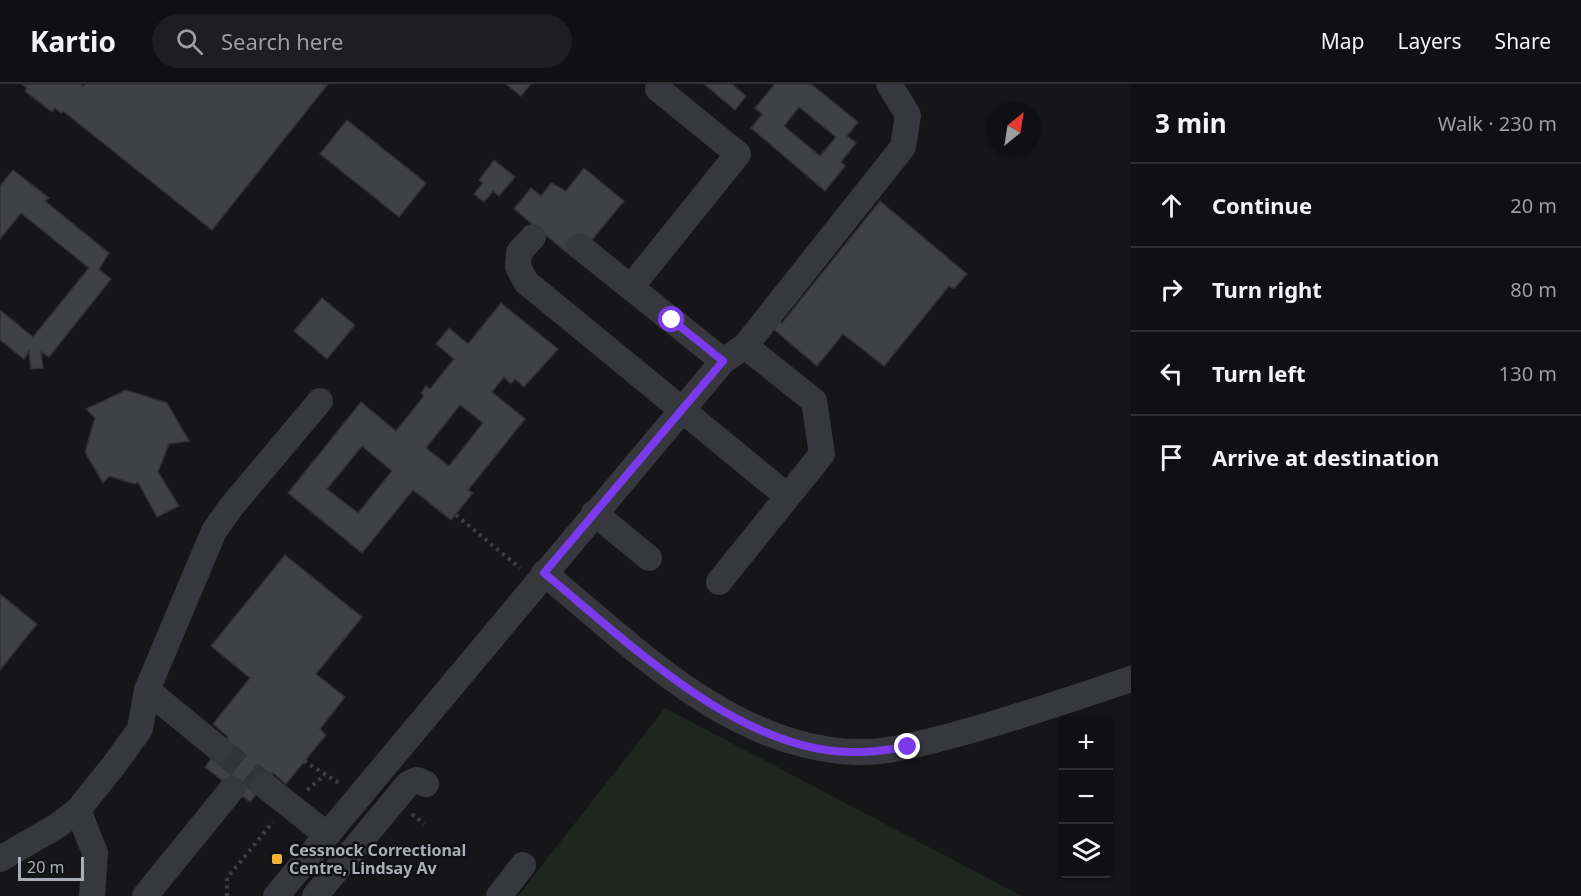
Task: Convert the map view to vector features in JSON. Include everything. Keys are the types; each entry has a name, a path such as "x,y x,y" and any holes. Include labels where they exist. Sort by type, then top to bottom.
{"street":[{"path":"276,896 327,835 528,575 594,513 723,361 746,346 903,147 908,116 889,84"},
{"path":"631,287 738,154 658,89"},
{"path":"533,237 519,252 518,267 526,282 787,496"},
{"path":"579,246 723,361"},
{"path":"719,582 822,454 814,401 746,346"},
{"path":"0,860 57,826 78,810 90,798 140,729 147,690 214,531 231,507 320,400"},
{"path":"594,513 649,558"},
{"path":"528,575 721,710 765,732 813,747 857,752 908,747 1022,717 1131,679"},
{"path":"147,690 219,749"},
{"path":"315,896 408,784 417,780 426,784"},
{"path":"264,785 327,835"},
{"path":"146,896 232,789"},
{"path":"78,810 95,853 92,896"},
{"path":"499,896 523,865"}],"path":[{"path":"456,515 528,575"},
{"path":"304,761 335,782 345,782"},
{"path":"227,896 227,878 272,822 325,775"}],"shaded area":[{"path":"665,708 1022,896 518,896"}],"building":[{"path":"22,84 81,84 83,86 85,84 328,84 212,230 63,111 61,113 55,108 52,112 25,91 27,88"},
{"path":"506,84 531,84 521,96"},
{"path":"704,84 732,84 746,96 735,110"},
{"path":"775,84 811,84 858,122 847,136 856,143 841,162 845,166 825,191 751,128 762,114 755,108","holes":["799,107 836,137 820,156 784,126"]},
{"path":"347,120 426,183 399,217 320,154"},
{"path":"494,160 515,177 499,196 493,191 484,202 474,194 483,183 479,180"},
{"path":"584,168 624,201 591,241 571,256 514,209 531,188 541,196 551,183 566,191"},
{"path":"13,170 49,198 45,201 109,253 99,269 111,279 49,357 41,352 43,368 31,369 29,351 24,359 0,340 0,310 33,337 89,268 21,213 0,239 0,186"},
{"path":"880,201 967,274 954,289 949,286 884,366 843,334 817,366 770,326 776,318 782,323"},
{"path":"322,298 355,325 327,359 294,331"},
{"path":"501,303 558,349 524,387 515,379 511,384 504,377 492,392 525,419 468,490 473,493 451,520 413,490 362,553 288,493 361,402 396,431 424,396 421,393 426,386 430,389 454,359 436,344 449,328 468,344","holes":["460,405 483,423 449,466 426,448","362,446 392,471 358,513 327,489"]},
{"path":"126,390 167,403 189,441 169,444 158,472 179,506 157,517 138,482 135,484 109,476 103,483 85,452 95,418 86,409"},
{"path":"285,555 362,617 316,674 345,697 320,729 326,735 286,784 273,773 250,802 205,767 228,737 213,724 250,678 211,646"},
{"path":"0,594 37,624 0,670"}],"tunnel":[{"path":"219,749 264,785"}],"place":[{"name":"Cessnock Correctional Centre, Lindsay Av","path":"277,859"}],"route":[{"path":"672,320 723,361 544,573 680,684 721,710 765,732 813,747 857,752 908,747"}]}
